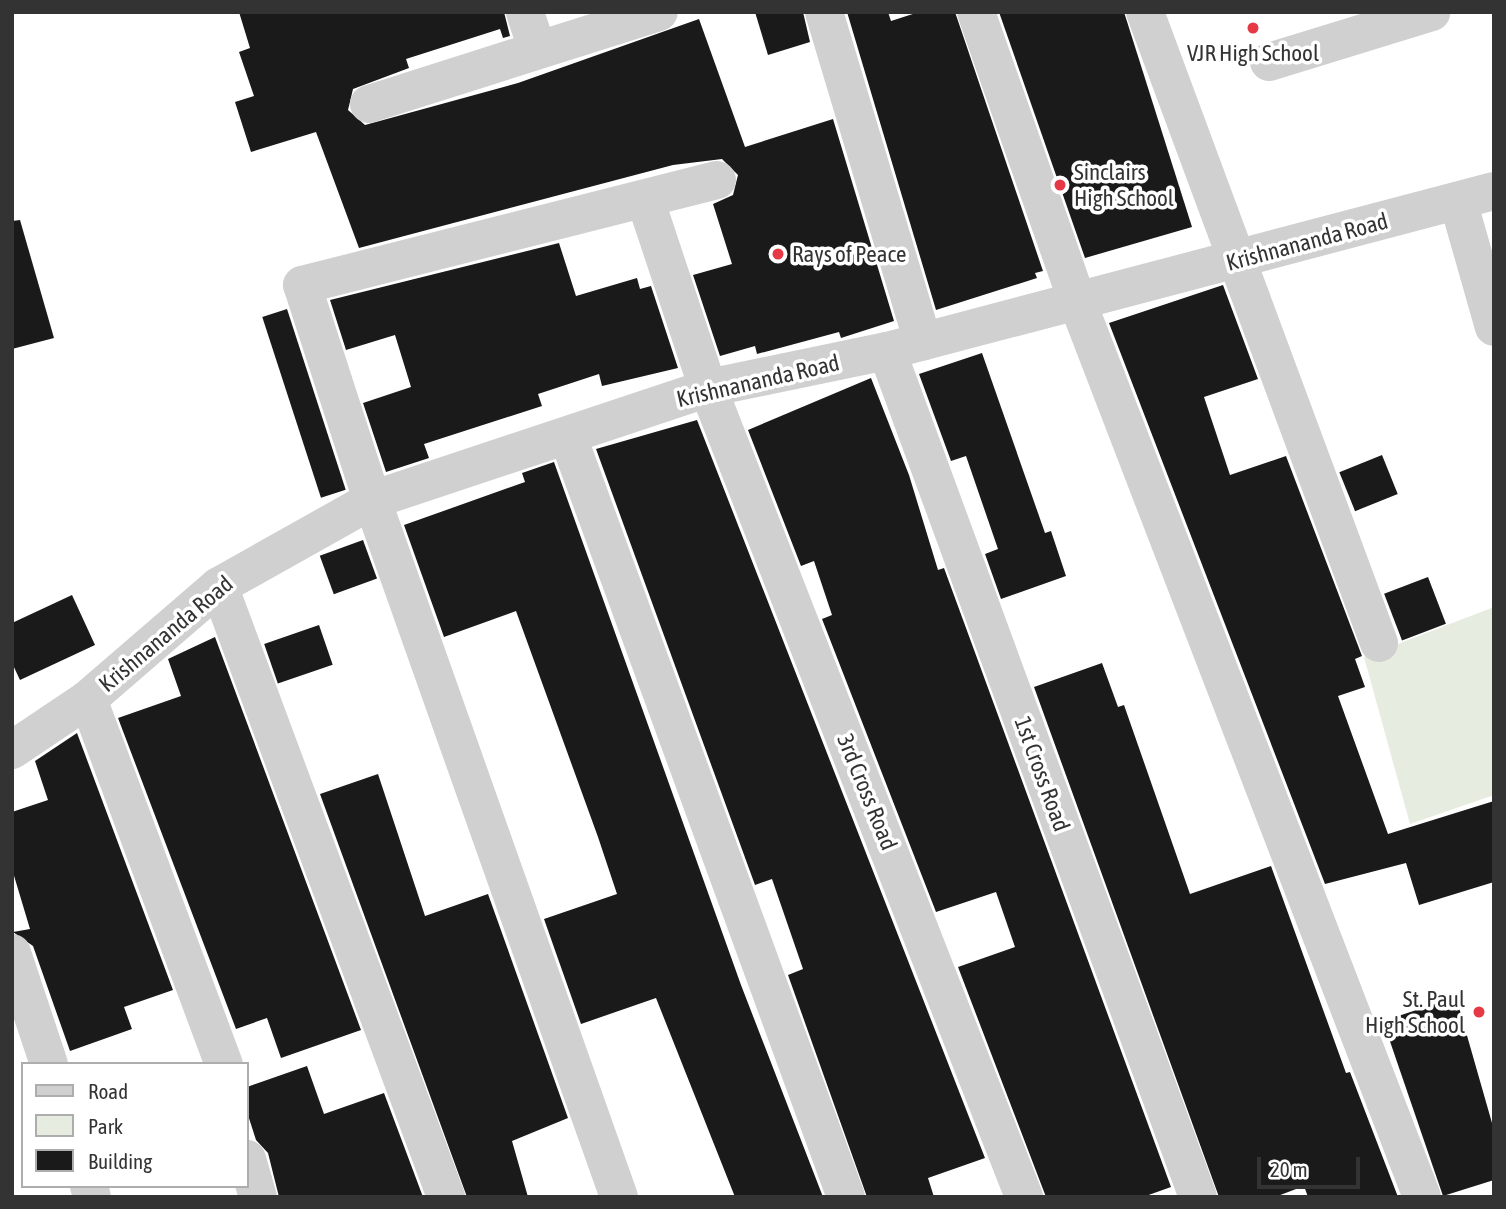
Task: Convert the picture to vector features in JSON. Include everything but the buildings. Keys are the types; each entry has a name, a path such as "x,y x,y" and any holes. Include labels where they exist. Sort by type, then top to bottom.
{"street":[{"path":"525,12 537,50"},
{"path":"369,104 659,12"},
{"path":"824,12 923,341"},
{"path":"976,12 1077,301 1422,1197"},
{"path":"1145,12 1235,262 1379,643"},
{"path":"1269,62 1432,12"},
{"path":"619,1197 372,500 303,285 717,180"},
{"path":"1476,196 1494,327"},
{"name":"Krishnananda Road","path":"12,750 88,699 219,586 372,500 568,437 708,388 887,351 1235,262 1476,196"},
{"name":"3rd Cross Road","path":"645,199 708,388 1024,1197"},
{"name":"1st Cross Road","path":"887,351 1198,1197"},
{"path":"568,437 846,1197"},
{"path":"219,586 446,1197"},
{"path":"88,699 222,1062"},
{"path":"12,953 48,1062"},
{"path":"248,1162 258,1197"}],"green space":[{"path":"1494,607 1494,795 1410,824 1364,657"}],"place":[{"name":"VJR High School","path":"1253,28"},
{"name":"Sinclairs High School","path":"1060,185"},
{"name":"Rays of Peace","path":"778,254"},
{"name":"St. Paul High School","path":"1479,1012"}]}
